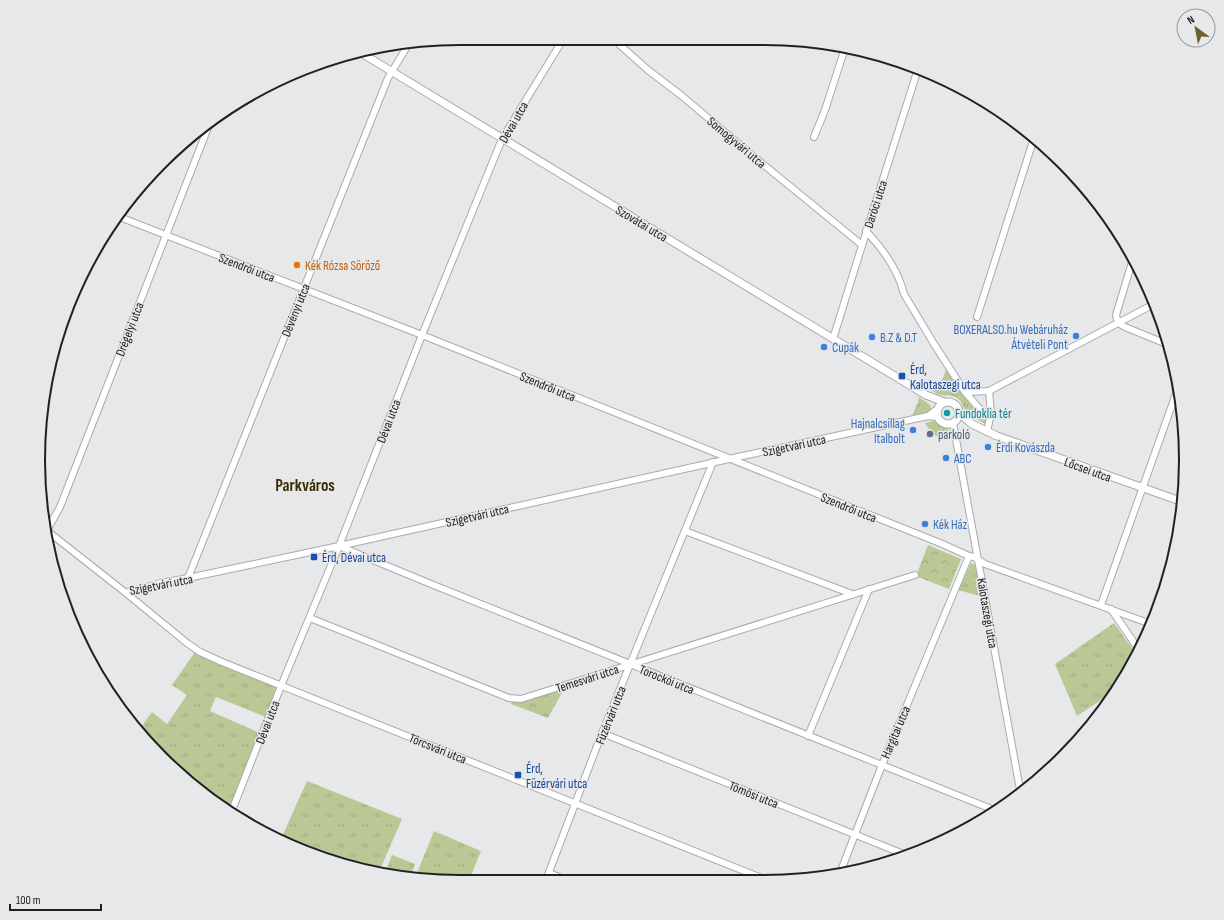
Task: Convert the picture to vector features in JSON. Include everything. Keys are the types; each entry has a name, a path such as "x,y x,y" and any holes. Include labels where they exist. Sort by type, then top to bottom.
{"street":[{"name":"Dévai utca","path":"234,808 422,335 502,139 560,45"},
{"name":"Somogyvári utca","path":"620,45 758,161 862,245"},
{"name":"Dévényi utca","path":"188,578 301,289 391,72 405,49"},
{"path":"814,137 825,110 843,53"},
{"name":"Szovátai utca","path":"365,56 926,395"},
{"name":"Daróci utca","path":"833,339 916,74"},
{"name":"Drégelyi utca","path":"50,523 60,507 206,131"},
{"path":"978,317 1032,143"},
{"name":"Szendrői utca","path":"123,218 422,335 974,557 985,564 1146,622"},
{"path":"866,231 880,246 888,258 902,284 904,294 965,392 978,408 990,418"},
{"path":"1131,267 1116,315 1118,323 1162,342"},
{"path":"965,392 988,391 1149,307"},
{"path":"987,432 990,418 990,401 988,391"},
{"path":"926,395 944,402 951,402 955,404 959,413 952,422 942,422 937,417 937,409 940,404 944,402"},
{"path":"926,395 937,409"},
{"path":"1101,605 1174,399"},
{"name":"Szigetvári utca","path":"928,416 937,409"},
{"name":"Lőcsei utca","path":"959,413 972,424 987,432 1177,500"},
{"name":"Szigetvári utca","path":"52,536 126,593 161,583 339,546 713,462 928,416 937,417"},
{"name":"Lőcsei utca","path":"952,422 972,424"},
{"name":"Kalotaszegi utca","path":"952,422 1020,787"},
{"name":"Füzérvári utca","path":"549,874 602,733 713,462"},
{"path":"685,531 852,594"},
{"name":"Torockói utca","path":"339,546 990,808"},
{"name":"Hargitai utca","path":"842,867 882,765 969,556"},
{"name":"Temesvári utca","path":"310,618 509,698 521,699 915,575"},
{"path":"808,736 869,589"},
{"name":"Törcsvári utca","path":"126,593 170,631 200,652 222,662 754,875"},
{"path":"1112,609 1136,645"},
{"name":"Tömösi utca","path":"602,733 899,852"}],"green space":[{"path":"946,369 972,406 986,418 987,422 985,424 968,413 960,401 954,396 938,394 930,389 941,381"},
{"path":"919,397 930,405 931,410 930,412 912,416 918,402"},
{"path":"934,421 940,426 948,428 950,440 942,439 936,436 925,423"},
{"path":"928,545 961,559 949,589 918,577 918,571"},
{"path":"971,563 976,567 980,596 958,590"},
{"path":"1114,623 1133,649 1104,698 1077,716 1055,664"},
{"path":"195,652 279,686 266,717 216,697 210,711 260,733 231,806 186,772 142,726 152,712 167,724 187,695 172,685"},
{"path":"564,689 548,718 511,704 512,700 529,700"},
{"path":"307,781 402,819 381,867 327,853 283,835"},
{"path":"434,831 481,851 471,875 417,872"},
{"path":"392,855 415,864 412,872 387,868"}],"place":[{"name":"Kék Rózsa Söröző","path":"297,265"},
{"name":"BOXERALSO.hu Webáruház Átvételi Pont","path":"1076,336"},
{"name":"B.Z & D.T","path":"872,337"},
{"name":"Cupák","path":"824,347"},
{"name":"Érd, Kalotaszegi utca","path":"902,376"},
{"name":"Fundoklia tér","path":"947,413"},
{"name":"Hajnalcsillag Italbolt","path":"913,430"},
{"name":"parkoló","path":"930,434"},
{"name":"Érdi Kovászda","path":"988,447"},
{"name":"ABC","path":"946,458"},
{"name":"Kék Ház","path":"925,524"},
{"name":"Érd, Dévai utca","path":"314,557"},
{"name":"Érd, Füzérvári utca","path":"518,775"}],"district":[{"name":"Parkváros","path":"305,485"}]}
